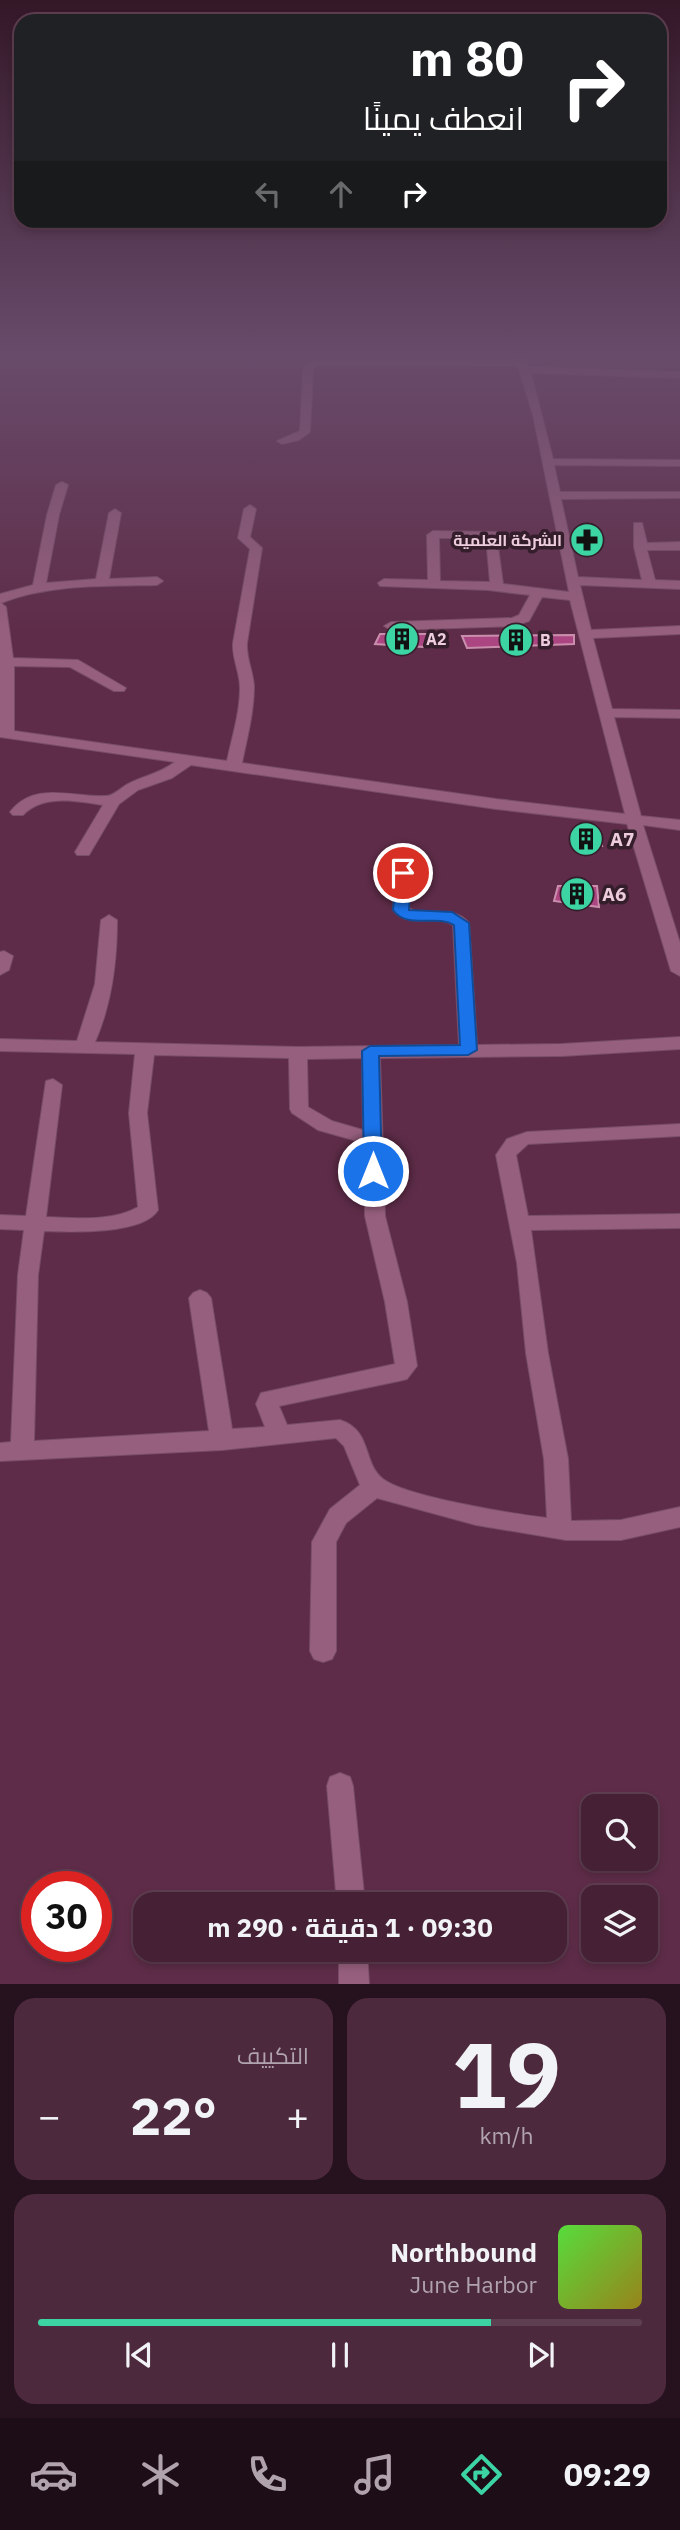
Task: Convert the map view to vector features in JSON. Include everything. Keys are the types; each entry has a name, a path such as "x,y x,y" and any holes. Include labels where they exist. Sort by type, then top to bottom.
{"street":[{"path":"544,448 576,597 634,820 680,971"},
{"path":"547,462 680,463"},
{"path":"39,588 53,515 62,485"},
{"path":"553,496 680,495"},
{"path":"234,765 247,672 239,657 240,643 256,548 244,538 250,509"},
{"path":"102,584 114,513"},
{"path":"638,526 649,583"},
{"path":"434,584 433,536 487,534 492,536 497,587"},
{"path":"642,546 680,546"},
{"path":"0,600 9,593 39,588 157,581"},
{"path":"573,581 680,585"},
{"path":"384,583 497,587 576,597"},
{"path":"391,626 514,622 524,618 537,593"},
{"path":"0,607 7,662 3,733 496,804 680,825"},
{"path":"586,634 680,630"},
{"path":"7,662 73,663 119,688"},
{"path":"607,713 680,714"},
{"path":"83,852 113,801 132,787 167,775 189,759"},
{"path":"18,811 39,797 113,801"},
{"path":"403,873 401,910 404,914 418,917 452,917 461,923 468,1050"},
{"path":"84,1046 102,999 109,920"},
{"path":"0,1045 298,1053 562,1050 680,1043"},
{"path":"0,1222 36,1224 131,1220 142,1217 148,1210 138,1113 145,1050"},
{"path":"281,1436 267,1404 269,1399 399,1373 407,1366 396,1302 375,1216 370,1051"},
{"path":"298,1053 299,1109 318,1124 342,1133 373,1138"},
{"path":"53,1085 28,1275 11,1452 222,1441 331,1429 346,1433 358,1449 365,1477 376,1487 393,1495 488,1518 559,1528 614,1531 680,1517"},
{"path":"559,1528 556,1459 537,1353 520,1223 506,1155 517,1141 527,1138 680,1130"},
{"path":"520,1223 680,1221"},
{"path":"200,1298 222,1441"},
{"path":"323,1651 324,1542 329,1525 338,1514 376,1487"},
{"path":"340,1786 350,1892"},
{"path":"353,1962 354,1984"}],"building":[{"name":"A2","path":"380,634 428,634 423,647 375,644"},
{"name":"B","path":"574,635 574,644 467,648 462,636"},
{"name":"A7","path":"574,830 598,833 602,846 572,846"},
{"name":"A6","path":"558,886 597,886 599,907 554,901"}],"place":[{"name":"الشركة العلمية","path":"587,540"},
{"name":"A2","path":"402,639"},
{"name":"B","path":"516,640"},
{"name":"A7","path":"586,839"},
{"name":"A6","path":"577,894"}],"route":[{"path":"373,1171 374,1114 370,1051 468,1050 461,923 452,917 418,917 404,914 401,910 403,873"}]}
